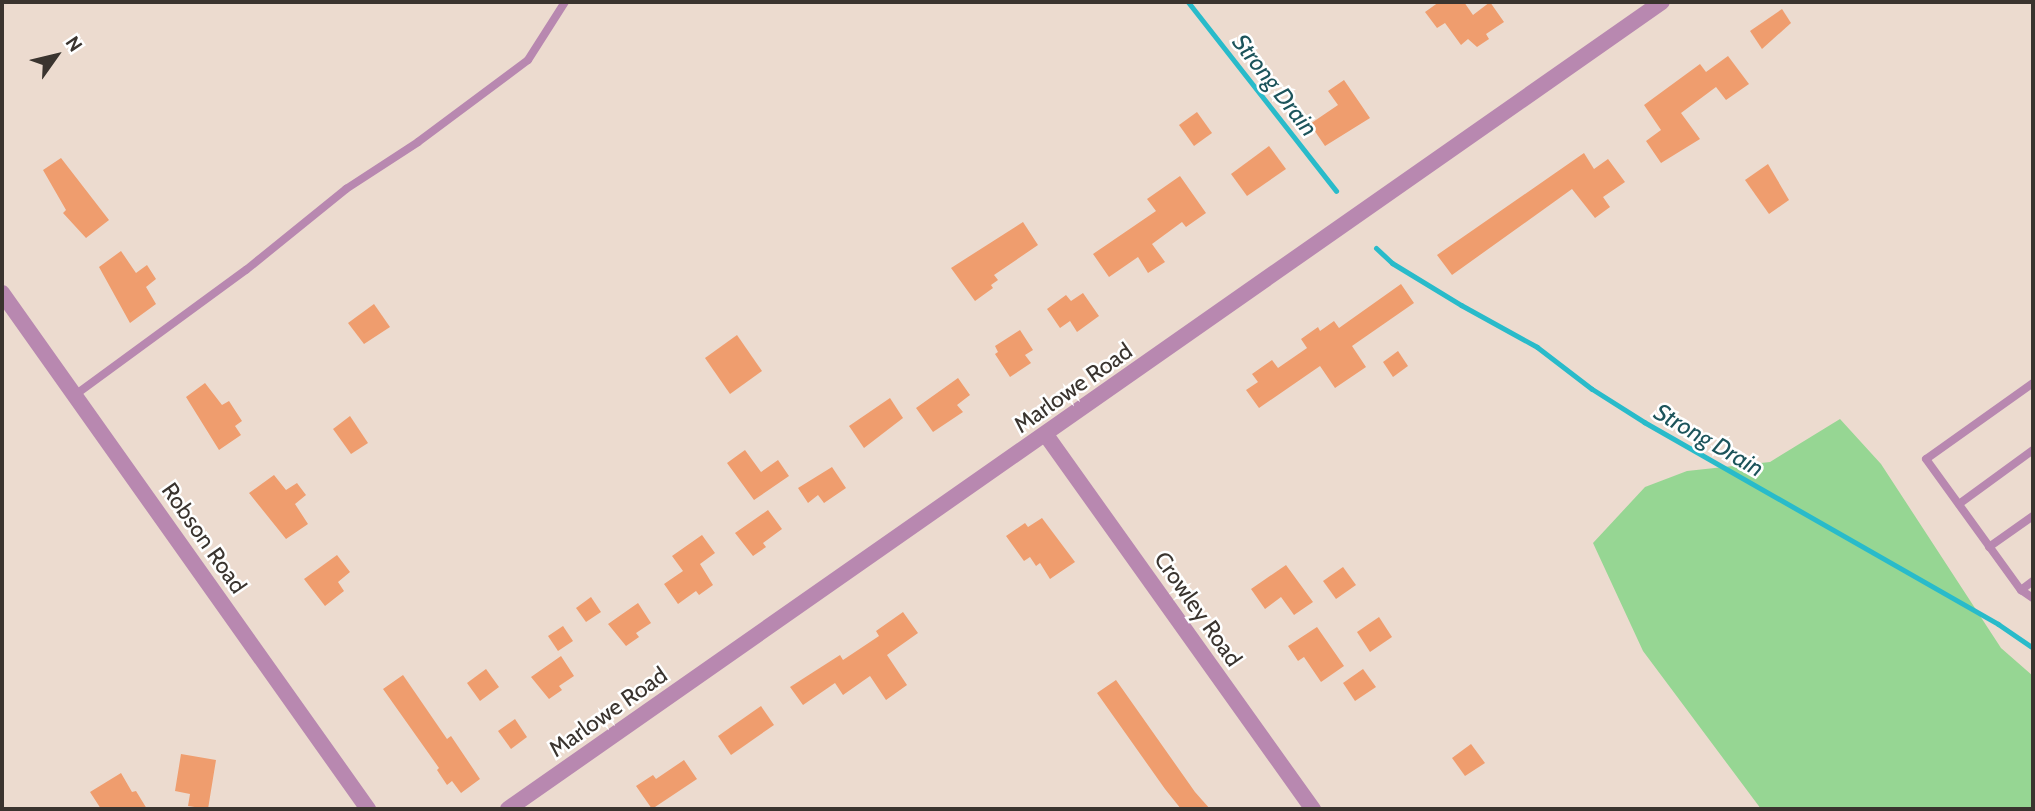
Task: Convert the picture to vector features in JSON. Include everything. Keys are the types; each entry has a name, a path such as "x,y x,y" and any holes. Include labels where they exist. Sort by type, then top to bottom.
{"street":[{"name":"Marlowe Road","path":"508,809 1662,2"},
{"name":"Robson Road","path":"2,293 368,809"},
{"name":"Crowley Road","path":"1046,435 1313,809"}],"lane":[{"path":"75,395 246,270 346,189 418,142 528,60 565,2"},
{"path":"2033,383 1926,459 2021,590 2033,598"},
{"path":"1959,504 2033,450"},
{"path":"1989,547 2033,516"},
{"path":"2021,590 2033,581"}],"green space":[{"path":"1840,419 1881,464 2001,648 2033,676 2033,809 1761,809 1643,651 1593,543 1645,487 1687,471 1770,462"}],"building":[{"path":"1439,2 1464,2 1473,15 1490,2 1504,22 1486,34 1489,39 1477,47 1468,39 1461,45 1445,23 1437,28 1425,12"},
{"path":"1782,9 1791,23 1762,49 1750,31"},
{"path":"1728,56 1749,84 1726,100 1716,87 1681,113 1700,139 1661,163 1646,141 1661,130 1644,105 1700,64 1706,72"},
{"path":"1344,80 1370,118 1325,146 1310,124 1338,105 1328,91"},
{"path":"1197,112 1212,133 1194,146 1179,125"},
{"path":"1269,146 1286,169 1247,196 1231,174"},
{"path":"1584,153 1594,169 1608,159 1625,182 1603,197 1610,207 1595,218 1572,189 1452,275 1437,255"},
{"path":"61,158 109,220 86,238 63,213 66,210 43,170"},
{"path":"1768,164 1789,200 1769,214 1745,180"},
{"path":"1180,176 1206,213 1186,227 1182,222 1152,244 1165,262 1148,273 1138,257 1109,277 1093,254 1156,211 1147,199"},
{"path":"1023,222 1038,245 994,275 998,280 991,285 993,288 975,301 951,268"},
{"path":"121,251 136,273 147,265 156,279 146,287 156,304 130,323 99,267"},
{"path":"1401,284 1414,303 1352,346 1366,367 1335,388 1320,366 1259,408 1246,390 1258,382 1252,374 1272,360 1278,368 1307,348 1301,339 1318,327 1320,331 1334,321 1339,328"},
{"path":"1083,293 1099,316 1077,332 1070,321 1060,328 1047,309 1066,295 1071,301"},
{"path":"374,304 390,327 364,344 348,323"},
{"path":"1020,330 1033,350 1025,355 1031,363 1010,377 995,354 998,352 995,346"},
{"path":"737,335 762,371 730,394 705,358"},
{"path":"1398,351 1408,366 1393,377 1383,362"},
{"path":"958,378 970,395 957,405 963,412 933,432 916,408"},
{"path":"205,383 222,405 229,401 242,421 235,426 241,435 219,450 186,397"},
{"path":"890,398 903,418 864,448 849,426"},
{"path":"350,416 368,443 351,454 333,429"},
{"path":"745,450 761,472 778,460 789,476 754,500 727,463"},
{"path":"832,467 846,488 824,503 818,495 808,503 798,488"},
{"path":"274,475 286,490 297,483 306,495 295,504 308,524 286,539 249,493"},
{"path":"768,510 782,529 763,543 766,547 753,556 735,533"},
{"path":"1042,518 1075,562 1050,579 1040,563 1036,566 1030,557 1024,561 1006,536 1025,523 1028,527"},
{"path":"702,535 715,553 700,564 713,585 699,595 696,591 678,604 664,584 683,571 672,556"},
{"path":"337,555 350,572 338,582 344,591 325,606 304,579"},
{"path":"1286,565 1313,602 1294,615 1281,597 1265,609 1251,589"},
{"path":"1343,567 1356,585 1336,599 1323,581"},
{"path":"591,597 601,612 586,622 576,608"},
{"path":"638,603 651,623 636,633 639,637 626,646 608,624"},
{"path":"903,612 918,633 887,655 907,685 886,700 870,676 843,695 835,683 803,705 790,687 840,655 843,660 879,636 876,631"},
{"path":"1379,617 1392,637 1370,652 1357,632"},
{"path":"563,626 573,641 558,651 548,636"},
{"path":"1317,627 1344,666 1321,682 1304,657 1298,661 1288,646"},
{"path":"561,656 574,676 559,686 562,690 549,699 531,677"},
{"path":"486,669 499,687 480,701 467,683"},
{"path":"1363,669 1376,687 1355,701 1343,683"},
{"path":"403,675 447,739 451,736 480,779 461,793 452,781 447,785 437,770 439,768 383,689"},
{"path":"1116,680 1195,792 1210,809 1181,809 1165,789 1097,693"},
{"path":"761,706 774,725 731,755 718,736"},
{"path":"515,719 527,737 511,749 498,731"},
{"path":"1471,744 1485,763 1465,776 1452,758"},
{"path":"181,754 216,760 208,809 188,806 190,794 175,791"},
{"path":"684,760 697,779 652,809 636,786 653,775 656,779"},
{"path":"121,773 132,792 136,791 147,809 101,809 90,792"}],"waterway":[{"name":"Strong Drain","path":"1188,2 1336,191"},
{"name":"Strong Drain","path":"1376,248 1392,263 1537,347 1592,389 1644,422 1998,624 2033,648"}]}
